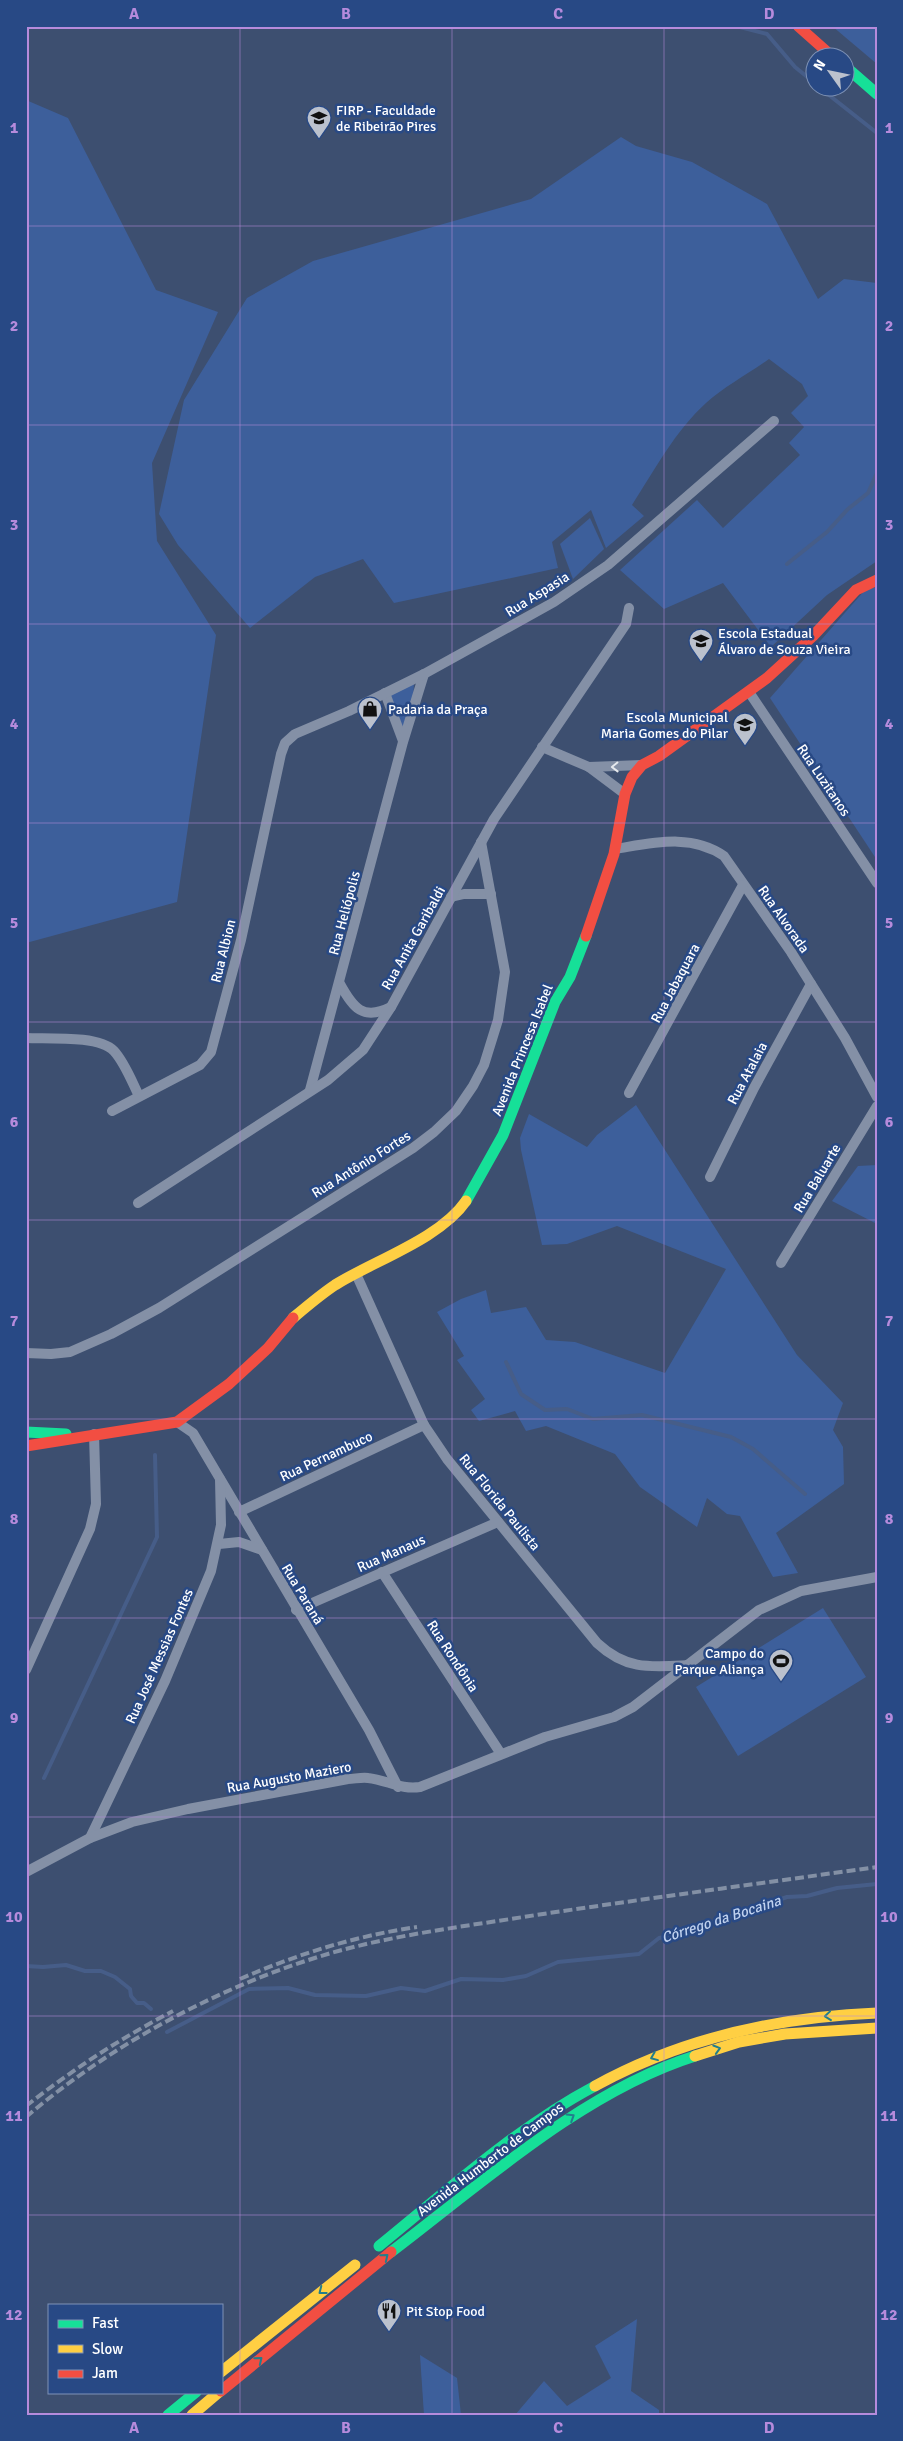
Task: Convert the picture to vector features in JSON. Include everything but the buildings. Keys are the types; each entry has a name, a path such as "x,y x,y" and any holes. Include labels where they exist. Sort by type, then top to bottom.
{"main road":[{"path":"798,26 823,48"},
{"path":"856,76 877,94"},
{"name":"Avenida Princesa Isabel","path":"26,1446 178,1422 229,1384 268,1348 293,1318 310,1304 336,1285 357,1276 450,1219 459,1211 477,1184 503,1135 555,1002 570,977 598,905 615,850 625,794 632,777 642,765 658,756 749,692 813,636 836,608 856,590 877,580"},
{"name":"Avenida Princesa Isabel","path":"26,1432 94,1434"},
{"name":"Avenida Humberto de Campos","path":"222,2371 369,2253 532,2126 573,2098 621,2072 654,2057 710,2037 783,2021 876,2015"},
{"name":"Avenida Humberto de Campos","path":"222,2389 400,2245 556,2126 629,2084 688,2058 739,2042 785,2034 877,2028"},
{"path":"265,2336 274,2347"},
{"path":"168,2415 194,2394"},
{"name":"Avenida Humberto de Campos","path":"192,2415 216,2394"}],"street":[{"name":"Rua Aspasia","path":"285,743 295,734 424,674 545,607 604,568 774,421"},
{"name":"Rua Anita Garibaldi","path":"138,1203 328,1080 364,1050 391,1007 510,792 626,624 629,608"},
{"name":"Rua Heliópolis","path":"310,1090 340,984 403,742 424,674"},
{"name":"Rua Luzitanos","path":"749,692 877,883"},
{"path":"385,693 403,742"},
{"name":"Rua Albion","path":"112,1111 200,1065 211,1052 241,940 280,754 285,743"},
{"path":"542,747 589,767 625,794"},
{"path":"589,767 642,765"},
{"name":"Rua Antônio Fortes","path":"26,1353 51,1354 70,1352 111,1334 159,1308 413,1148 434,1132 456,1111 473,1086 484,1065 498,1020 505,972 481,842"},
{"name":"Rua Alvorada","path":"615,850 657,843 694,842 713,848 724,856 811,984 844,1038 877,1098"},
{"name":"Rua Jabaquara","path":"629,1093 744,885"},
{"path":"451,897 464,894 491,894"},
{"path":"340,984 352,1004 362,1012 382,1012 391,1007"},
{"name":"Rua Atalaia","path":"710,1177 754,1088 811,984"},
{"path":"26,1038 94,1042 105,1045 114,1051 139,1096"},
{"name":"Rua Baluarte","path":"781,1263 877,1106"},
{"name":"Rua Florida Paulista","path":"357,1276 424,1425 447,1459 606,1651 618,1659 646,1668 690,1665"},
{"name":"Rua Paraná","path":"178,1422 194,1433 296,1610 369,1730 398,1787"},
{"name":"Rua Pernambuco","path":"239,1512 424,1425"},
{"path":"26,1670 90,1529 96,1504 94,1434"},
{"name":"Rua José Messias Fontes","path":"90,1838 165,1681 211,1571 219,1544 221,1525 220,1478"},
{"name":"Rua Manaus","path":"296,1610 498,1522"},
{"path":"219,1544 239,1542 262,1550"},
{"name":"Rua Rondônia","path":"382,1572 500,1754"},
{"name":"Rua Augusto Maziero","path":"26,1872 90,1838 132,1822 188,1809 322,1782 368,1778 398,1787 420,1788 500,1754 545,1737 614,1717 634,1707 758,1610 782,1597 800,1590 877,1577"}],"shaded area":[{"path":"832,26 877,26 877,64"},
{"path":"26,100 68,118 156,290 218,312 152,463 157,541 216,635 177,902 26,943"},
{"path":"621,137 636,146 692,162 767,204 818,299 844,279 877,283 877,561 827,595 771,647 723,583 664,609 620,570 697,500 723,528 800,455 789,443 804,427 791,413 808,396 802,384 769,359 713,397 684,426 632,505 644,516 606,548 591,510 552,542 558,568 394,603 363,559 315,577 250,628 178,545 159,514 184,400 247,298 313,261 531,199"},
{"path":"590,518 604,549 573,579 560,544"},
{"path":"877,587 877,860 770,698 865,590"},
{"path":"414,681 413,705 402,731 390,694"},
{"path":"636,1105 797,1355 843,1403 833,1430 843,1447 844,1484 776,1533 798,1573 773,1577 740,1516 727,1514 707,1498 697,1527 640,1487 615,1454 546,1426 526,1431 515,1411 479,1421 471,1410 485,1399 457,1360 464,1356 437,1312 461,1299 486,1290 491,1313 526,1307 546,1340 575,1342 665,1373 726,1269 617,1226 567,1244 542,1245 521,1150 520,1138 529,1114 587,1147 597,1135"},
{"path":"877,1165 877,1224 832,1201 858,1166"},
{"name":"Campo do Parque Aliança","path":"823,1608 866,1677 738,1756 696,1687"},
{"path":"637,2319 631,2391 659,2410 659,2415 515,2415 544,2381 567,2406 611,2378 595,2346"},
{"path":"420,2355 457,2378 461,2415 424,2415"}],"waterway":[{"path":"736,26 767,34 795,67 806,76"},
{"path":"833,98 877,133"},
{"path":"787,564 827,532 848,509 868,493 877,473"},
{"path":"506,1362 521,1394 545,1410 567,1409 593,1419 642,1415 731,1437 753,1449 805,1494"},
{"path":"44,1778 157,1537 155,1455"},
{"name":"Córrego da Bocaina","path":"167,2032 249,1989 288,1988 315,1995 366,1996 401,1988 425,1991 461,1979 503,1980 526,1976 558,1962 639,1954 659,1938 674,1935 689,1927 714,1922 787,1897 807,1896 837,1888 877,1884"},
{"name":"Córrego da Bocaina","path":"26,1966 66,1965 85,1971 101,1971 115,1977 130,1989 131,1996 137,2003 144,2003 151,2009"}],"railway":[{"path":"26,2117 95,2065 170,2019 250,1982 290,1966 331,1953 356,1946 459,1927 877,1867"},
{"path":"240,1979 327,1947 371,1935 417,1927"},
{"path":"26,2106 97,2055 173,2011"}],"traffic: fast":[{"path":"856,76 877,94"},
{"path":"466,1201 503,1135 555,1002 570,977 586,936"},
{"path":"26,1432 66,1434"},
{"path":"391,2252 498,2169 574,2115 613,2092 654,2072 695,2056"},
{"path":"379,2246 510,2140 595,2086"},
{"path":"168,2415 194,2394"}],"traffic: slow":[{"path":"293,1318 335,1285 440,1227 466,1201"},
{"path":"595,2086 628,2069 662,2055 732,2033 803,2019 877,2013"},
{"path":"695,2056 739,2042 785,2034 877,2028"},
{"path":"222,2371 355,2265"},
{"path":"192,2415 217,2394"}],"traffic: jam":[{"path":"798,26 823,48"},
{"path":"586,936 614,854 625,794 632,777 642,765 659,756 767,678 813,636 856,590 877,580"},
{"path":"26,1446 177,1422 229,1384 268,1348 293,1318"},
{"path":"222,2390 391,2252"}],"place":[{"name":"FIRP - Faculdade de Ribeirão Pires","path":"319,139"},
{"name":"Escola Estadual Álvaro de Souza Vieira","path":"701,662"},
{"name":"Padaria da Praça","path":"370,730"},
{"name":"Escola Municipal Maria Gomes do Pilar","path":"745,746"},
{"name":"Campo do Parque Aliança","path":"781,1682"},
{"name":"Pit Stop Food","path":"389,2332"}]}
